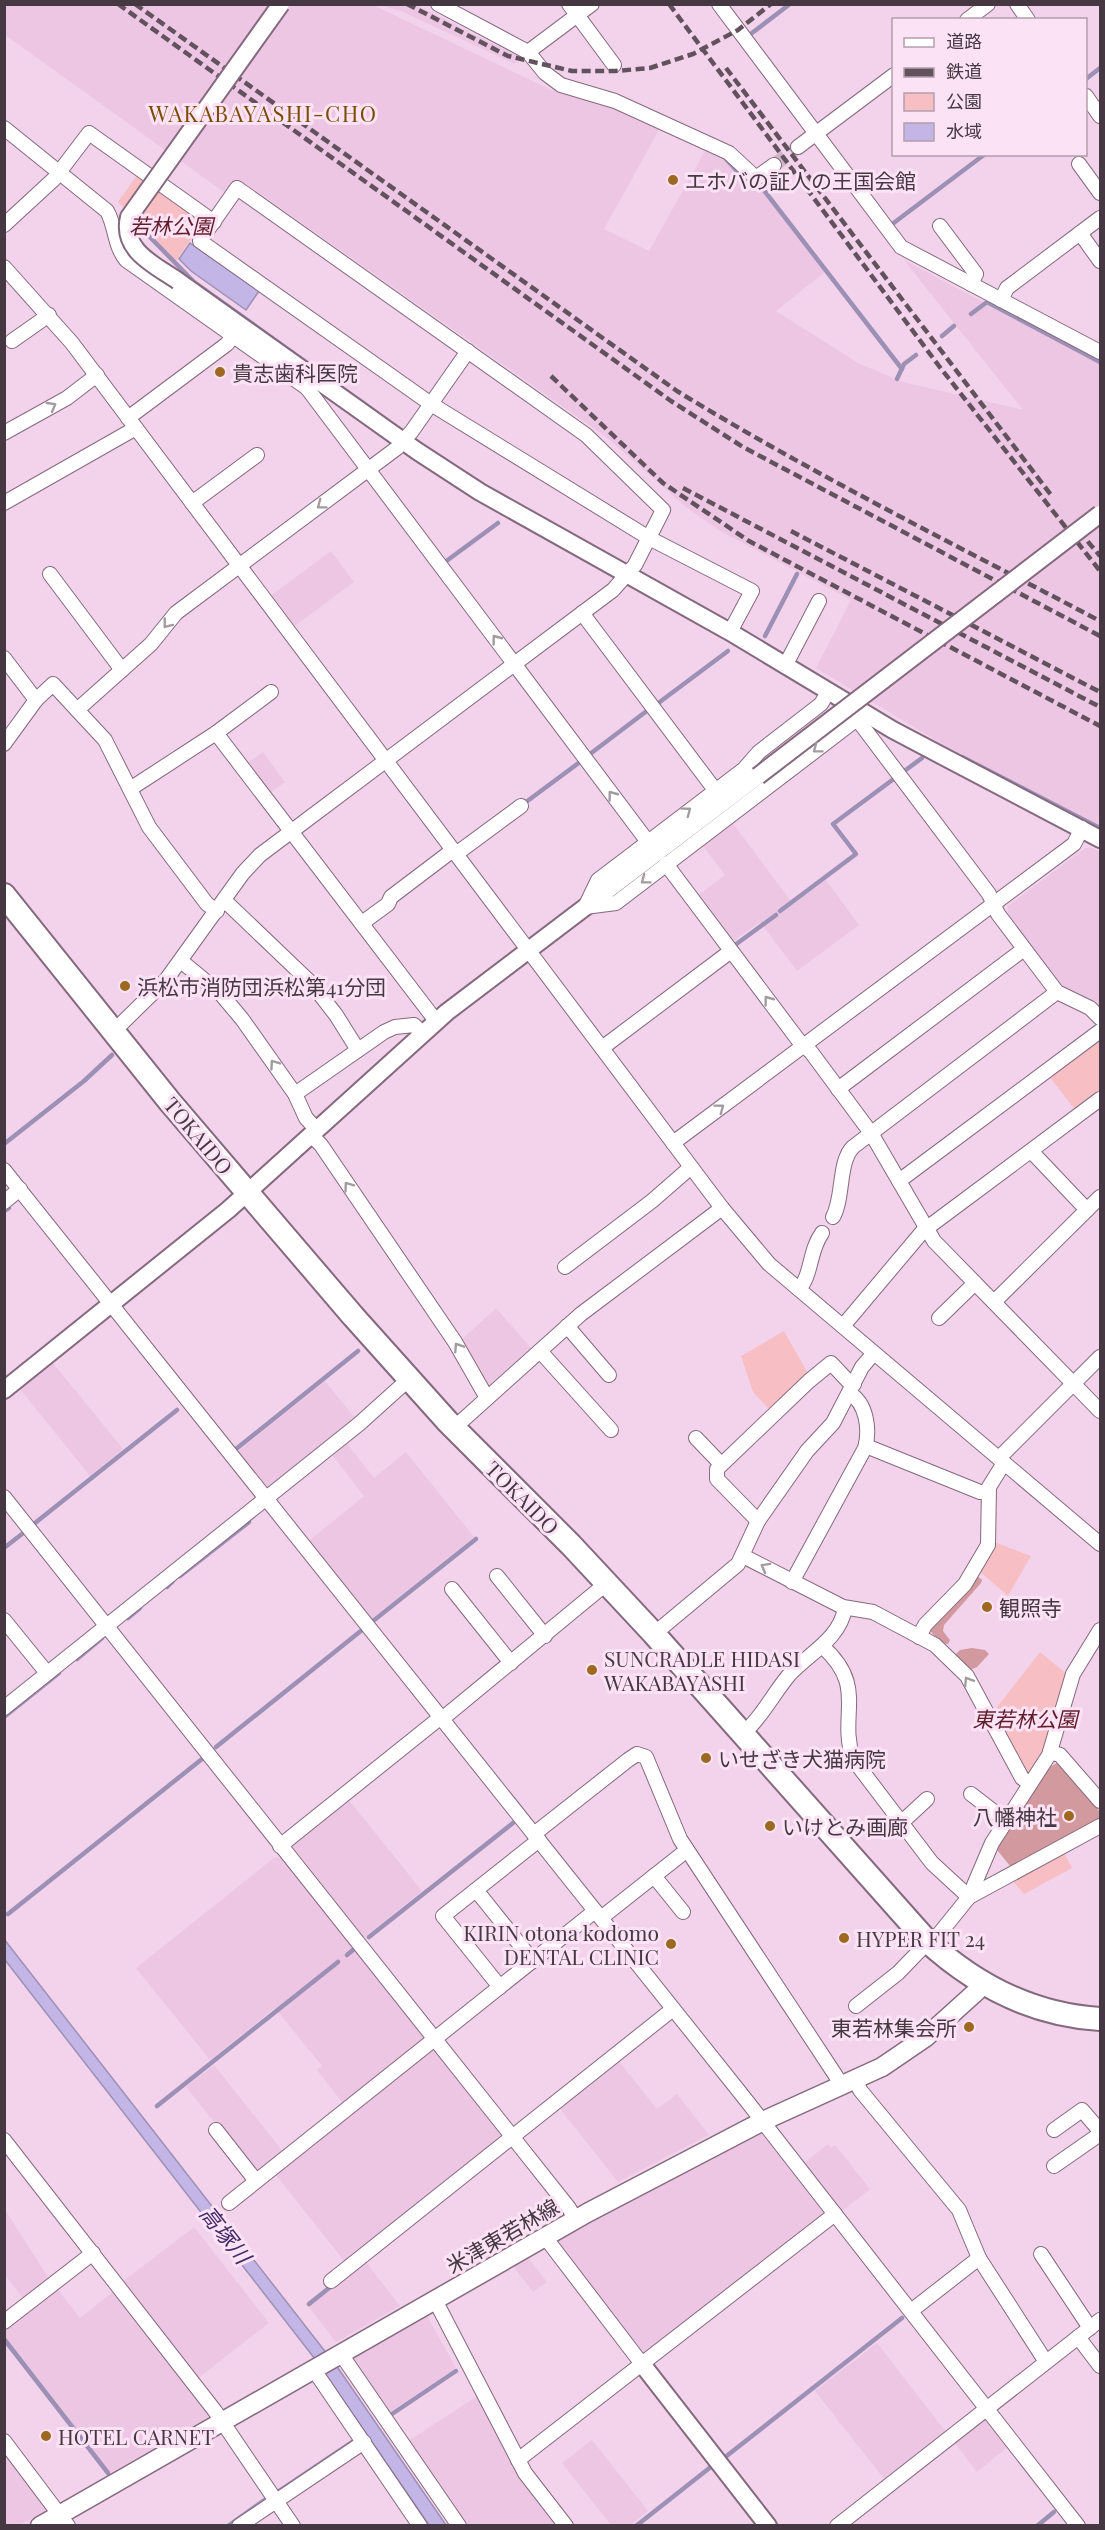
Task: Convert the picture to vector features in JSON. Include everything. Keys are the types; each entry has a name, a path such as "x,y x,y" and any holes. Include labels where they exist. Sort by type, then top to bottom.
{"highway":[{"name":"TOKAIDO","path":"4,895 248,1193 409,1379 454,1428 607,1583 930,1943 982,1983 1037,2007 1101,2019"}],"main road":[{"name":"米津東若林線","path":"40,2526 64,2520 223,2422 576,2219 763,2121 848,2084 894,2060 915,2045 977,1991 982,1983"}],"street":[{"path":"281,4 129,217 127,235 136,251 311,383 368,470 648,842"},
{"path":"438,4 528,52 545,73 561,84 615,101 729,153 756,178 774,165"},
{"path":"528,52 573,10 592,4"},
{"path":"719,4 901,247 1101,352"},
{"path":"970,18 988,4"},
{"path":"1017,4 1027,18"},
{"path":"573,10 614,65"},
{"path":"798,147 892,76"},
{"path":"1087,97 1101,116"},
{"path":"4,128 107,211 111,218 116,245 126,260 233,336 489,497 730,633 828,692 859,715 1101,839"},
{"path":"4,225 60,171 89,133 214,222"},
{"path":"1079,164 1101,193"},
{"path":"114,1031 158,989 181,962 251,864 291,831 613,590 635,565 649,538 663,510 593,440 237,188 200,241 431,404 649,538 752,591 730,633"},
{"path":"1000,300 1007,288 1101,218"},
{"path":"940,226 976,274 971,284"},
{"path":"1080,233 1101,261"},
{"path":"4,267 49,315 96,375 722,1208 769,1264 1002,1461 1098,1536"},
{"path":"12,341 49,315"},
{"path":"4,503 132,423 227,344 233,336"},
{"path":"77,710 153,642 172,617 368,470 403,441 468,351"},
{"path":"4,433 67,398 96,375"},
{"path":"192,503 257,455"},
{"path":"4,1390 248,1193 436,1021 1101,514"},
{"path":"50,574 122,670"},
{"path":"785,666 819,601"},
{"path":"582,613 715,790"},
{"path":"4,658 36,700"},
{"path":"4,744 36,700 53,684 105,740 149,827 207,904 220,905 312,984 336,1015 358,1050"},
{"path":"130,789 216,733 271,692"},
{"path":"585,907 598,880 744,769 759,752 821,704 828,692"},
{"path":"585,907 613,905 859,715"},
{"path":"859,715 989,894 998,914 1058,992 1090,1008 1101,1018"},
{"path":"216,733 436,1021"},
{"path":"362,923 388,904 391,897 521,806"},
{"path":"673,1143 1074,844 1082,828"},
{"path":"666,864 871,1133 934,1241 1101,1411"},
{"path":"838,1089 1024,949"},
{"path":"602,1048 731,951"},
{"path":"181,962 209,983 232,1006 295,1094 321,1145 455,1341 487,1398"},
{"path":"832,1217 840,1198 847,1154 853,1147 1058,992"},
{"path":"295,1094 395,1027 414,1025 422,1033"},
{"path":"899,1181 1101,1031"},
{"path":"843,1326 927,1229 1096,1103 1101,1119"},
{"path":"1031,1151 1087,1210"},
{"path":"565,1267 652,1201 692,1167"},
{"path":"4,1170 763,2121 1078,2526"},
{"path":"4,1202 20,1190"},
{"path":"994,1302 1101,1197"},
{"path":"454,1428 567,1326 722,1208"},
{"path":"799,1289 805,1282 812,1250 822,1233"},
{"path":"939,1318 975,1283"},
{"path":"567,1326 609,1375"},
{"path":"540,1351 611,1430"},
{"path":"654,1634 735,1568 744,1556 758,1521 807,1451 833,1423 862,1367 874,1353"},
{"path":"919,1637 925,1625 960,1589 988,1545 988,1492 1002,1461 1101,1357"},
{"path":"758,1521 717,1479 717,1468 808,1381 831,1363 848,1381 863,1410 868,1433 866,1446 792,1582"},
{"path":"4,1708 359,1424 409,1379"},
{"path":"696,1438 722,1464"},
{"path":"866,1446 980,1492 988,1492"},
{"path":"4,1497 207,1750 280,1846 576,2219"},
{"path":"744,1556 845,1608 873,1612 934,1645 967,1676 1022,1778 1030,1784"},
{"path":"497,1576 545,1636"},
{"path":"280,1846 545,1636 607,1583"},
{"path":"452,1589 511,1663"},
{"path":"743,1734 789,1675 822,1646 844,1614 845,1608"},
{"path":"4,1620 47,1673"},
{"path":"856,2006 898,1973 930,1943 969,1897 992,1843 1050,1752 1073,1674 1101,1630"},
{"path":"822,1646 841,1668 850,1686 850,1744 853,1759 932,1863 969,1897"},
{"path":"1050,1752 1059,1755 1101,1801"},
{"path":"500,1987 443,1916 637,1754 646,1757 680,1839 836,2076 860,2090 959,2210 979,2258 1046,2362"},
{"path":"971,1794 1006,1821"},
{"path":"901,1823 927,1799"},
{"path":"969,1897 1101,1826"},
{"path":"229,2203 533,1961 687,1850"},
{"path":"654,1876 683,1912"},
{"path":"476,1890 533,1961"},
{"path":"331,2281 673,2009"},
{"path":"1053,2130 1082,2110 1101,2133 1054,2166"},
{"path":"216,2130 256,2181"},
{"path":"4,2140 223,2422 293,2526"},
{"path":"518,2460 835,2214"},
{"path":"545,2237 768,2526"},
{"path":"4,2322 93,2253"},
{"path":"837,2526 1095,2324 1041,2254"},
{"path":"911,2311 979,2258"},
{"path":"435,2300 525,2474 566,2526"},
{"path":"1078,2337 1101,2367"},
{"path":"339,2355 459,2526"},
{"path":"315,2369 420,2526"},
{"path":"4,2441 64,2520"},
{"path":"239,2526 364,2442"}],"shaded area":[{"path":"5,5 373,5 556,92 613,108 659,130 604,229 649,251 705,151 725,160 745,184 762,191 825,272 776,311 858,363 903,382 1023,410 904,260 1100,364 1100,825 952,750 816,668 851,600 720,531 686,507 606,437 239,179 228,195 5,35"},
{"path":"380,5 416,5 518,56 515,64 403,12"},
{"path":"331,551 354,582 292,628 269,597"},
{"path":"263,752 285,782 267,795 244,765"},
{"path":"732,822 793,904 826,880 859,925 797,971 760,922 732,942 697,896 725,875 702,845"},
{"path":"1085,848 1093,848 1100,852 1100,1008 1062,987 1007,915 1008,906"},
{"path":"496,1308 533,1350 489,1389 460,1341"},
{"path":"53,1363 123,1449 90,1476 20,1389"},
{"path":"325,1381 355,1418 267,1488 238,1451"},
{"path":"347,1444 374,1478 406,1452 474,1537 371,1619 309,1541 364,1496 333,1456"},
{"path":"977,1576 982,1580 981,1583 944,1625 943,1631 950,1640 948,1644 942,1643 931,1632 930,1627"},
{"path":"972,1648 985,1650 989,1654 977,1667 970,1670 955,1655 960,1650"},
{"path":"1057,1763 1095,1804 1099,1811 1099,1819 1010,1866 998,1851 998,1846 1050,1767"},
{"path":"348,1799 422,1891 362,1939 291,1850 292,1844"},
{"path":"275,1857 281,1858 425,2037 424,2043 345,2106 317,2070 322,2066 275,2008 210,2060 136,1968"},
{"path":"430,2051 436,2051 501,2133 501,2139 346,2263 275,2174"},
{"path":"617,2059 657,2109 677,2094 709,2135 618,2182 558,2106"},
{"path":"214,2065 285,2154 258,2176 186,2087"},
{"path":"762,2132 825,2213 824,2217 643,2355 556,2245 557,2241"},
{"path":"828,2144 831,2148 835,2145 870,2189 842,2211 804,2163"},
{"path":"4,2208 51,2282 26,2302 5,2275"},
{"path":"194,2227 269,2323 197,2379 122,2282"},
{"path":"528,2258 547,2282 533,2292 513,2266"},
{"path":"365,2261 400,2306 336,2342 308,2306"},
{"path":"55,2286 80,2318 115,2290 212,2415 110,2473 5,2338 5,2326"},
{"path":"427,2316 456,2368 387,2414 350,2359"},
{"path":"877,2343 946,2432 885,2480 815,2391"},
{"path":"480,2394 561,2525 464,2525 407,2442"},
{"path":"982,2420 987,2421 1008,2447 977,2472 954,2442"},
{"path":"592,2440 648,2511 630,2525 611,2525 562,2463"},
{"path":"4,2451 48,2507 47,2511 19,2525 5,2525"}],"green space":[{"name":"若林公園","path":"137,175 200,220 201,225 176,261 118,202"},
{"path":"1097,1038 1100,1040 1099,1089 1096,1095 1076,1111 1048,1075"},
{"path":"784,1331 809,1375 774,1408 768,1408 753,1392 741,1356"},
{"path":"994,1542 1031,1556 1008,1596 978,1570"},
{"name":"東若林公園","path":"1040,1652 1068,1675 1044,1753 1029,1777 990,1716"},
{"path":"1063,1851 1072,1868 1024,1894 1011,1879"}],"water":[{"path":"190,243 259,291 246,310 191,271 179,259"},
{"name":"高塚川","path":"4,1939 338,2368 446,2525 429,2525 315,2359 5,1960"}],"waterway":[{"path":"748,36 790,4"},
{"path":"1087,78 1100,68"},
{"path":"891,225 982,156"},
{"path":"726,159 747,182"},
{"path":"763,189 902,369"},
{"path":"141,228 194,282 377,413"},
{"path":"971,314 987,302 1100,362"},
{"path":"942,336 954,326"},
{"path":"897,379 904,364 916,355"},
{"path":"445,562 498,523"},
{"path":"765,636 797,574"},
{"path":"657,704 728,651"},
{"path":"590,754 648,710"},
{"path":"962,757 1100,828"},
{"path":"903,772 922,758"},
{"path":"522,805 580,762"},
{"path":"780,911 856,854 833,824 895,778"},
{"path":"735,945 776,915"},
{"path":"4,1144 84,1081 112,1055"},
{"path":"4,1211 9,1208"},
{"path":"236,1449 358,1351"},
{"path":"35,1523 177,1410"},
{"path":"180,1576 249,1522"},
{"path":"4,1548 22,1534"},
{"path":"373,1621 476,1539"},
{"path":"167,1587 173,1581"},
{"path":"128,1618 140,1608"},
{"path":"216,1747 362,1630"},
{"path":"77,1659 102,1638"},
{"path":"4,1717 59,1673"},
{"path":"8,1914 202,1759"},
{"path":"369,1937 513,1823"},
{"path":"347,1955 354,1949"},
{"path":"157,2106 338,1962"},
{"path":"309,2304 334,2284"},
{"path":"724,2458 902,2318"},
{"path":"4,2339 108,2473"},
{"path":"389,2416 456,2371"},
{"path":"279,2491 352,2442"},
{"path":"636,2526 712,2466"},
{"path":"228,2526 266,2499"},
{"path":"1037,2526 1054,2512"}],"tunnel":[{"path":"774,165 798,147"}],"railway":[{"path":"118,4 671,401 743,447 1100,636"},
{"path":"135,4 677,391 834,481 1100,621"},
{"path":"407,4 508,56 572,71 650,68 693,54 738,30 771,4"},
{"path":"669,4 939,366 1100,571"},
{"path":"726,68 1051,495"},
{"path":"551,376 663,483 749,541 1100,726"},
{"path":"683,488 1100,707"},
{"path":"791,531 1100,692"},
{"path":"1079,531 1100,556"}],"place":[{"name":"エホバの証人の王国会館","path":"673,180"},
{"name":"貴志歯科医院","path":"220,372"},
{"name":"浜松市消防団浜松第41分団","path":"125,986"},
{"name":"観照寺","path":"987,1607"},
{"name":"SUNCRADLE HIDASI WAKABAYASHI","path":"592,1670"},
{"name":"いせざき犬猫病院","path":"706,1758"},
{"name":"八幡神社","path":"1069,1816"},
{"name":"いけとみ画廊","path":"770,1826"},
{"name":"HYPER FIT 24","path":"844,1938"},
{"name":"KIRIN otona kodomo DENTAL CLINIC","path":"671,1944"},
{"name":"東若林集会所","path":"969,2027"},
{"name":"HOTEL CARNET","path":"46,2436"}],"district":[{"name":"WAKABAYASHI-CHO","path":"263,113"}]}
